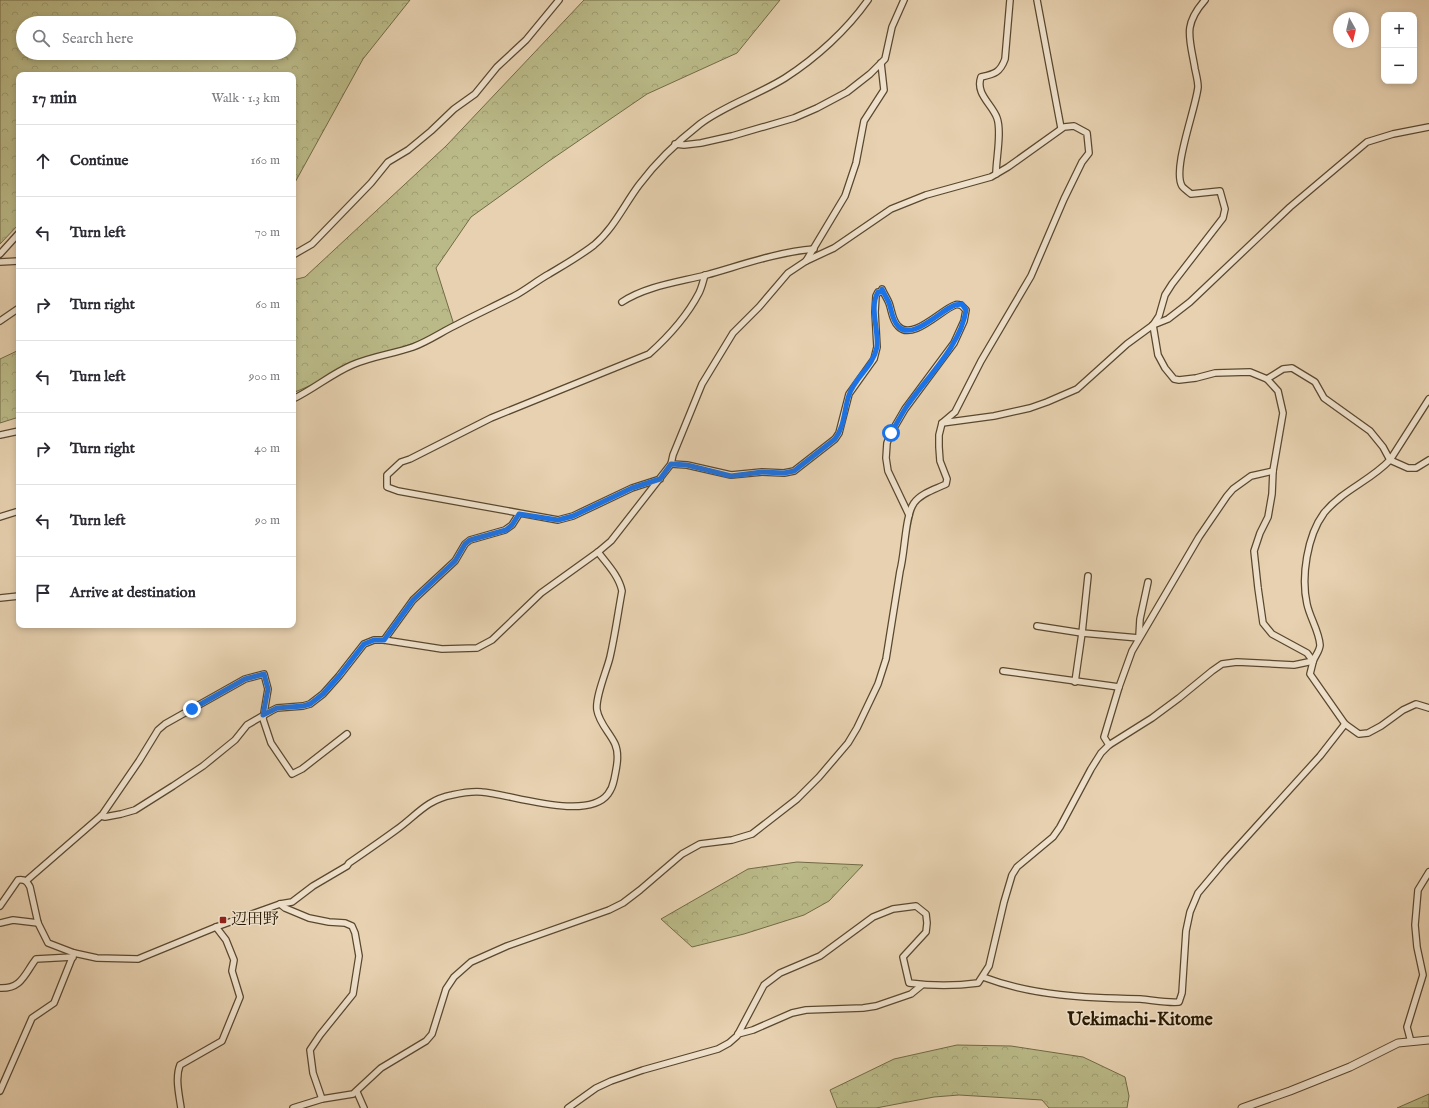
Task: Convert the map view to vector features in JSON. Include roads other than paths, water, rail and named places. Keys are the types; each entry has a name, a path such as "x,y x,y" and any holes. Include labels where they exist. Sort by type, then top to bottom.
{"street":[{"path":"296,252 312,244 371,183 388,162 408,150 454,109 475,94 497,67 526,40 558,0"},
{"path":"296,398 309,392 333,374 367,358 412,347 424,342 516,295 567,264 594,245 607,233 639,186 661,158 675,144 704,122 784,78 813,57 848,25 868,0"},
{"path":"675,144 684,145 707,142 794,118 818,108 847,92 870,74 884,59 892,27 904,0"},
{"path":"996,174 1000,134 998,120 995,112 981,94 979,82 981,77 998,71 1005,59 1010,0"},
{"path":"1037,0 1061,128"},
{"path":"1205,0 1192,18 1189,30 1198,86 1183,147 1180,171 1182,185 1191,194 1220,191 1225,209 1223,218 1187,263 1165,295 1159,316 1153,325 1158,355 1165,368 1174,379 1179,380 1215,373 1250,372 1267,379 1278,391 1283,413 1273,471 1272,494 1268,517 1260,533 1254,551 1263,623 1272,634 1307,653 1313,661"},
{"path":"806,261 845,196 856,163 864,121 884,90 881,63"},
{"path":"100,816 105,817 135,810 203,766 235,740 247,725 263,715 277,708 310,704 323,694 364,644 374,640 384,640 442,650 477,648 492,640 541,593 611,541 671,464 673,455 702,384 733,333 759,307 788,273 806,261 834,248 891,209 926,196 991,177 1008,167 1061,128 1074,126 1087,133 1089,153 1082,162 1064,199 1031,276 981,361 954,412 942,423 939,435 939,448 940,461 947,479 946,484 924,495 914,503 909,515 886,659 878,684 858,728 848,743 797,799 752,834 732,840 700,844 682,854 623,903 609,910 507,946 471,962 454,977 446,989 432,1034 426,1041 376,1072 357,1092 322,1099 293,1108"},
{"path":"942,423 994,416 1030,408 1077,389 1126,344 1153,325 1168,319 1190,302 1290,207 1303,198 1347,157 1366,142 1394,134 1429,127"},
{"path":"0,254 16,236"},
{"path":"622,302 652,289 756,260 799,250 814,249"},
{"path":"0,262 16,261"},
{"path":"660,479 632,488 573,516 558,520 398,491 387,487 387,475 401,462 491,418 649,354 661,344 682,318 699,292 705,275"},
{"path":"671,464 687,465 731,476 762,472 784,473 794,471 835,439 839,433 849,394 874,359 877,347 875,312 876,296 878,292 881,292 882,289 898,326 905,330 916,329 932,321 955,305 962,304 966,310 964,321 954,343 905,409 887,443 886,458 888,471 909,515"},
{"path":"0,321 16,310"},
{"path":"1267,379 1283,369 1292,368 1315,382 1324,398 1370,431 1383,447 1390,460 1408,468 1416,468 1429,460"},
{"path":"1429,399 1390,460 1383,468 1345,492 1323,515 1311,539 1306,560 1305,576 1307,604 1320,646 1313,661 1310,674 1345,724 1359,734 1368,734 1403,710 1416,704 1429,708"},
{"path":"0,435 16,432"},
{"path":"1109,745 1104,737 1119,687 1132,651 1139,638 1199,538 1227,496 1246,478 1273,471"},
{"path":"0,517 16,512"},
{"path":"384,640 413,600 455,561 465,544 470,540 506,530 512,525 519,514"},
{"path":"0,988 5,988 18,983 24,978 36,959 74,955 97,958 138,959 216,927 280,904 292,902 313,886 347,866 349,863 397,829 424,806 430,802 451,795 470,792 483,792 531,802 560,806 584,805 604,798 608,794 614,780 617,751 616,745 601,720 597,709 610,658 622,591 621,584 613,571 598,552"},
{"path":"1074,682 1082,633 1088,576"},
{"path":"1139,638 1140,620 1148,582"},
{"path":"0,598 16,596"},
{"path":"1037,626 1082,633 1139,638"},
{"path":"568,1108 596,1088 611,1081 643,1070 718,1049 729,1043 738,1034 764,985 780,973 820,956 873,917 892,909 916,906 926,914 928,923 926,932 903,957 905,971 910,983 955,986 978,983 990,966 1004,902 1012,875 1017,868 1054,837 1090,769 1101,753 1109,745 1152,718 1179,698 1212,670 1222,664 1237,662 1294,665 1313,661"},
{"path":"1003,672 1119,687"},
{"path":"0,906 18,880 26,880 100,816 139,761 158,730 165,724 245,679 264,674 268,689 263,719 271,743 292,774 302,769 347,734"},
{"path":"983,977 1002,984 1047,994 1099,998 1140,999 1172,1003 1179,1002 1182,993 1186,931 1190,912 1198,893 1320,756 1345,724"},
{"path":"1411,1042 1407,1027 1423,975 1417,947 1415,924 1418,890 1429,872"},
{"path":"26,880 30,887 38,923 48,943 74,955"},
{"path":"280,904 285,908 309,918 329,922 345,922 352,926 359,956 353,994 320,1035 310,1050 313,1073 322,1099"},
{"path":"0,923 13,920 38,923"},
{"path":"181,1108 178,1082 178,1071 180,1065 222,1041 240,997 232,971 234,960 226,940 216,927"},
{"path":"0,1091 32,1018 54,1004 74,955"},
{"path":"738,1034 753,1030 792,1013 806,1010 863,1008 876,1006 911,994 922,985"},
{"path":"1242,1108 1350,1067 1398,1043 1429,1040"},
{"path":"357,1092 364,1108"}],"place":[{"name":"辺田野","path":"223,920"}],"district":[{"name":"Uekimachi-Kitome","path":"1140,1020"}]}
